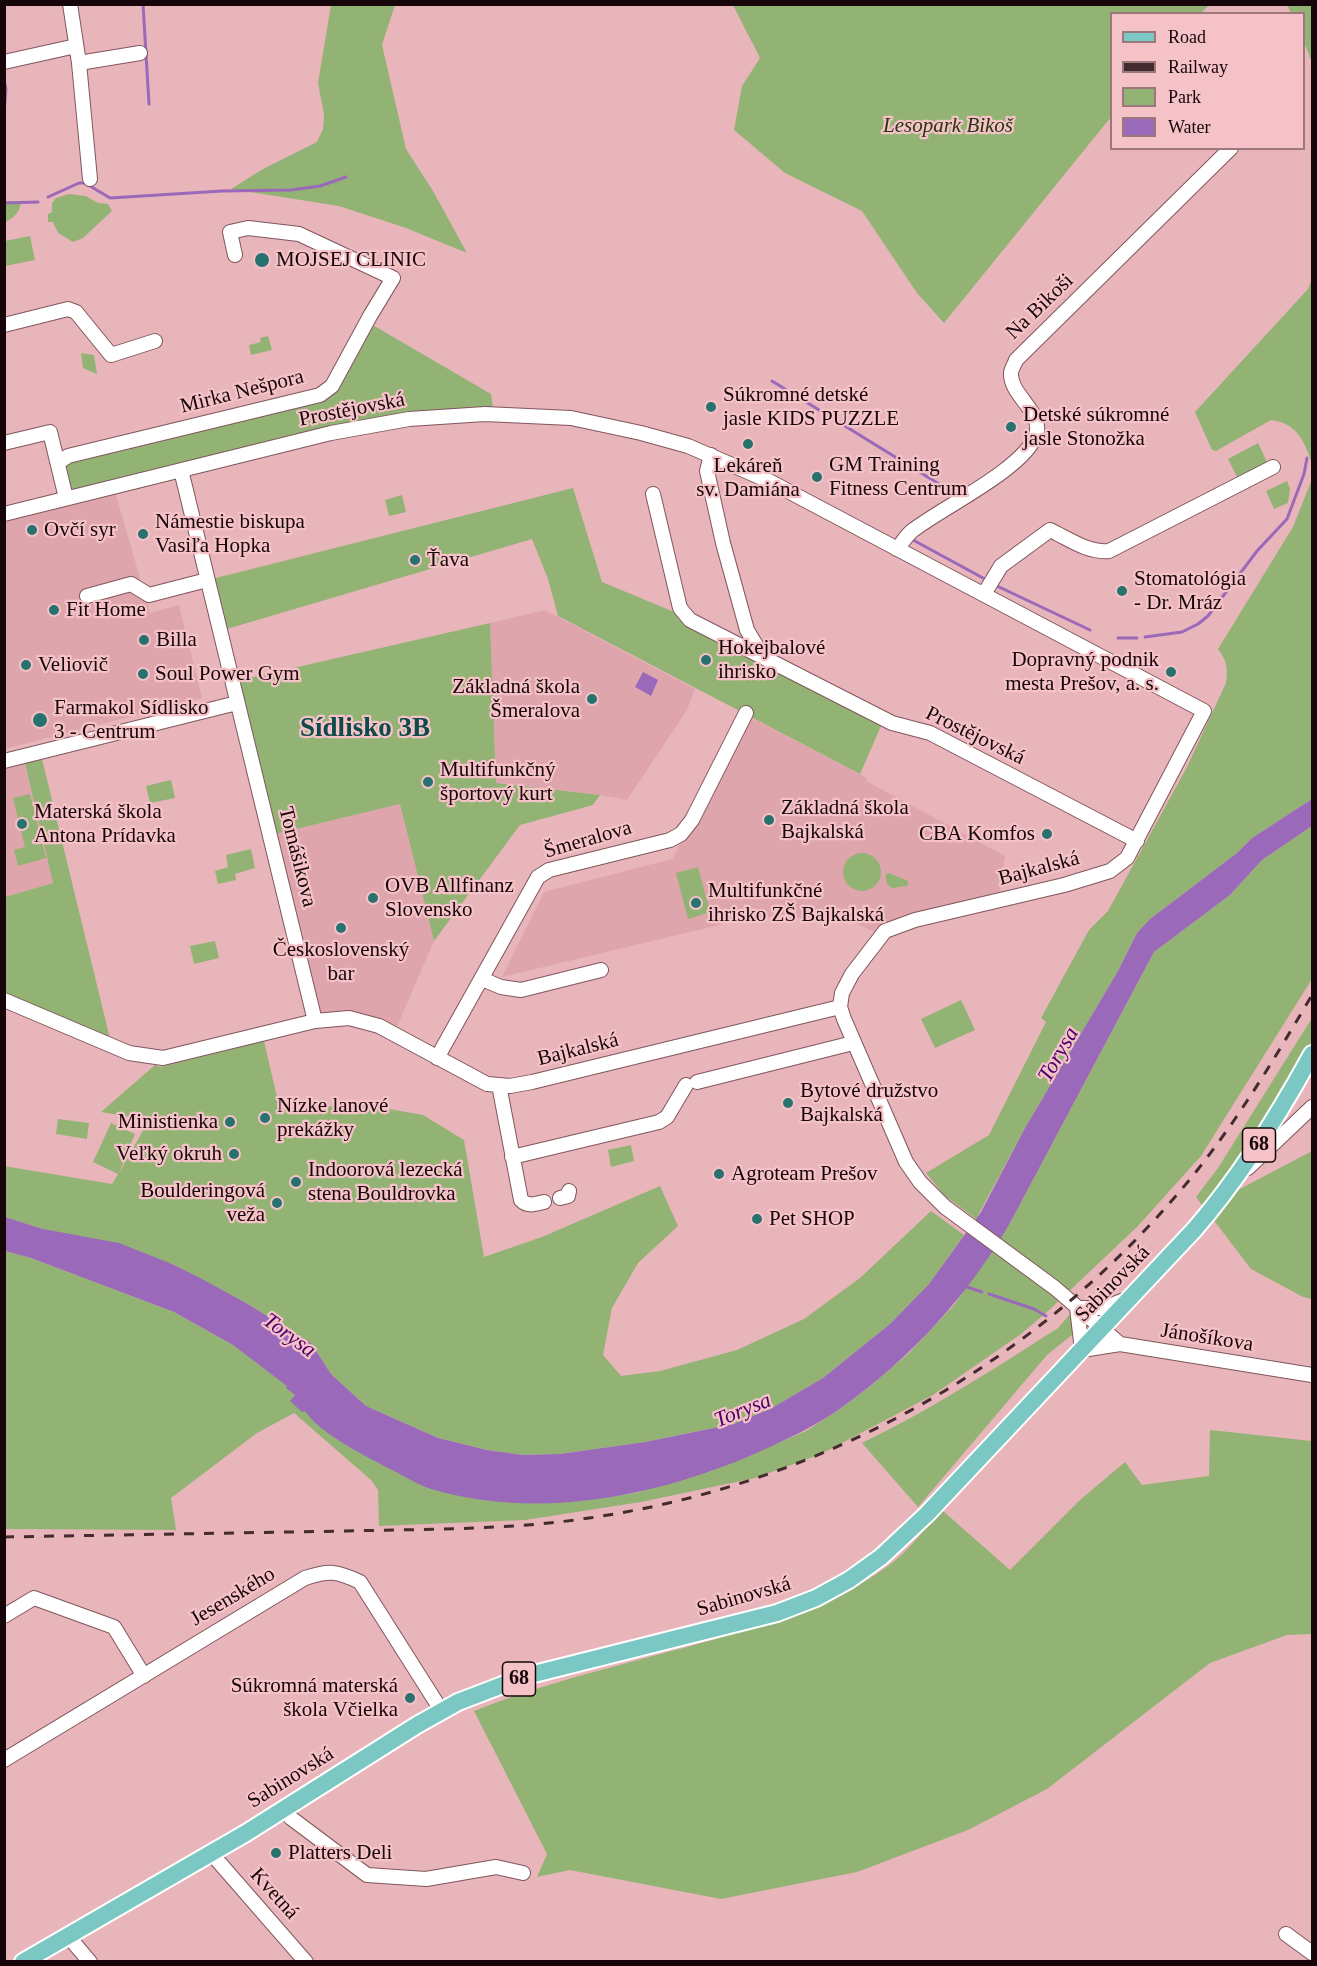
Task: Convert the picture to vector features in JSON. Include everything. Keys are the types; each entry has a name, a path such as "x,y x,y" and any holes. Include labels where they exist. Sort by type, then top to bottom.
{"main road":[{"name":"Sabinovská","path":"23,1962 285,1809 441,1710 533,1674 777,1613 842,1585 881,1557 914,1527 1194,1230 1235,1179 1280,1112 1312,1054"}],"street":[{"path":"70,4 79,63 90,179"},
{"path":"4,62 76,46"},
{"path":"79,63 140,53"},
{"name":"Na Bikoši","path":"897,549 909,533 981,487 1007,468 1031,445 1037,434 1037,426 1035,418 1013,385 1011,372 1016,360 1229,150"},
{"name":"Mirka Nešpora","path":"58,463 68,456 320,395 332,386 393,278 299,234 248,228 230,232 235,255"},
{"path":"4,325 68,309 76,312 111,355 155,341"},
{"name":"Prostějovská","path":"4,514 343,431 410,419 485,414 571,418 658,437 711,455 769,481 1204,711"},
{"path":"4,443 50,432 66,498"},
{"path":"711,455 707,473 723,543 747,630 762,655"},
{"path":"984,594 1001,566 1050,530 1090,550 1109,551 1273,466"},
{"name":"Tomášikova","path":"181,470 315,1021"},
{"path":"49,502 62,481"},
{"name":"Prostějovská","path":"653,494 680,608 690,620 892,723 930,733 1137,841"},
{"path":"87,596 131,584 149,595 207,580"},
{"path":"731,641 747,630"},
{"path":"4,761 237,703"},
{"name":"Bajkalská","path":"4,1000 129,1053 163,1058 315,1021 349,1018 379,1026 487,1084 510,1086 532,1082 840,1007 842,993 852,974 885,931 915,920 1001,901 1110,871 1127,858 1137,841 1204,711"},
{"name":"Šmeralova","path":"437,1058 538,877 549,870 670,840 681,834 692,820 746,713"},
{"path":"482,979 501,987 521,990 601,970"},
{"path":"840,1007 853,1043 906,1162 935,1199 968,1226 1055,1288 1120,1344"},
{"path":"512,1157 659,1122 667,1117 691,1084 853,1043"},
{"path":"499,1085 521,1200 530,1205 544,1202"},
{"path":"1235,1179 1312,1107"},
{"path":"1077,1308 1103,1308 1132,1298"},
{"path":"1077,1308 1082,1350 1120,1344"},
{"name":"Jánošíkova","path":"1120,1344 1312,1375"},
{"name":"Jesenského","path":"4,1760 305,1578 324,1572 341,1573 360,1582 441,1710"},
{"path":"4,1616 34,1598 114,1627 144,1676"},
{"path":"285,1809 291,1818 367,1875 426,1879 496,1867 523,1873"},
{"name":"Kvetná","path":"212,1853 306,1962"},
{"path":"1286,1934 1312,1953"},
{"path":"68,1936 90,1962"}],"shaded area":[{"path":"114,488 150,613 179,605 202,698 5,749 5,514"},
{"name":"Základná škola Šmeralova","path":"545,610 695,689 687,710 627,800 496,783 490,623"},
{"name":"Základná škola Bajkalská","path":"748,716 867,778 866,781 1005,856 1000,883 1001,901 879,934 847,919 752,917 502,977 544,892 672,859"},
{"name":"Materská škola Antona Prídavka","path":"24,759 53,883 5,897 4,764"},
{"path":"400,804 434,941 392,1038 343,1020 321,1026 271,835"}],"green space":[{"path":"331,5 395,5 382,45 406,149 433,191 467,253 406,228 339,206 231,189 263,169 317,142 323,129 324,114 318,83"},
{"name":"Lesopark Bikoš","path":"733,5 1209,5 1202,12 1110,12 1110,118 944,323 917,293 862,211 785,173 734,130 742,86 760,58"},
{"path":"1287,5 1312,5 1312,63 1305,45 1305,12 1290,12"},
{"path":"69,194 86,196 98,203 108,204 112,211 83,238 73,242 58,233 53,222 48,222 48,214 52,212 52,203 56,198"},
{"path":"4,201 21,202 16,214 5,222"},
{"path":"30,236 35,260 5,266 5,241"},
{"path":"1312,278 1312,464 1303,441 1294,429 1271,420 1216,451 1212,450 1195,412 1308,289"},
{"path":"371,324 491,394 494,416 388,416 70,499 59,465 322,399"},
{"path":"268,336 272,350 251,355 249,345 261,342 260,338"},
{"path":"81,353 94,355 97,374 83,368"},
{"path":"1258,443 1267,462 1237,477 1228,459"},
{"path":"1312,479 1312,799 1252,838 1237,853 1150,919 1137,933 1118,971 1025,1128 976,1219 944,1195 926,1173 989,1135 1046,1022 1041,1018 1089,930 1108,911 1187,767 1226,683 1226,665 1218,649 1293,527"},
{"path":"1287,481 1290,489 1288,503 1274,509 1266,491"},
{"path":"573,488 602,582 679,614 885,717 860,774 558,616 548,579 532,539 220,631 208,580"},
{"path":"402,495 406,512 389,516 385,500"},
{"path":"490,623 496,783 600,795 593,805 520,825 434,941 400,804 271,835 232,682"},
{"path":"41,755 113,1051 5,1001 5,897 53,883 24,759"},
{"path":"171,780 175,798 150,803 146,786"},
{"path":"30,794 46,858 18,866 14,850 25,847 13,798"},
{"path":"1312,826 1312,979 1201,1156 1137,1227 1047,1312 1021,1334 933,1395 821,1454 755,1478 641,1502 525,1520 379,1526 378,1490 371,1480 294,1413 257,1433 171,1498 176,1530 5,1529 5,1251 31,1258 174,1312 233,1345 288,1386 287,1388 295,1395 291,1400 429,1488 476,1499 538,1503 578,1501 635,1493 711,1471 806,1431 873,1384 910,1352 954,1305 1010,1223 1154,952 1230,895 1262,860"},
{"path":"251,849 255,868 235,874 236,880 218,884 215,871 228,867 226,855"},
{"path":"862,853 875,859 881,872 875,885 862,891 849,885 843,872 849,859"},
{"name":"Multifunkčné ihrisko ZŠ Bajkalská","path":"698,867 710,912 688,919 676,873"},
{"path":"889,873 908,881 908,886 892,888 886,880 886,874"},
{"path":"215,941 219,958 194,964 190,946"},
{"path":"961,1000 975,1030 935,1048 921,1019"},
{"path":"1312,1018 1312,1043 1278,1104 1219,1200 1312,1151 1312,1299 1303,1297 1251,1269 1196,1197 1218,1168"},
{"path":"264,1041 280,1110 361,1104 423,1115 464,1140 484,1257 542,1237 660,1186 678,1226 638,1263 612,1308 603,1355 621,1376 660,1371 737,1350 804,1319 860,1278 931,1211 964,1235 929,1284 890,1324 823,1378 772,1408 734,1424 645,1442 560,1454 522,1455 487,1450 438,1438 366,1406 331,1374 311,1343 246,1303 172,1264 5,1217 4,1166 112,1184 118,1174 93,1162 111,1123 135,1134 119,1173 149,1120 101,1112 155,1065 160,1067"},
{"path":"58,1119 89,1123 87,1139 56,1134"},
{"path":"631,1145 634,1161 611,1167 608,1150"},
{"path":"1072,1312 1073,1334 1047,1355 918,1507 862,1443 986,1374 1058,1328"},
{"path":"1210,1430 1312,1441 1312,1634 1287,1635 1210,1663 1047,1789 968,1830 857,1872 721,1899 570,1870 537,1877 547,1854 474,1711 542,1687 752,1628 825,1601 859,1584 892,1563 912,1545 942,1510 1010,1570 1080,1500 1125,1462 1142,1485 1209,1476"}],"water":[{"path":"643,672 658,680 651,696 635,687"},
{"name":"Torysa","path":"1312,799 1312,826 1262,860 1230,895 1154,952 1010,1223 975,1276 936,1325 867,1389 832,1414 761,1451 722,1467 641,1491 599,1499 557,1503 514,1503 472,1498 431,1489 333,1437 312,1420 305,1411 302,1412 290,1401 295,1395 286,1388 287,1386 233,1345 174,1312 31,1258 5,1251 5,1217 43,1229 119,1243 172,1264 246,1303 311,1343 331,1374 366,1406 438,1438 487,1450 522,1455 560,1454 645,1442 734,1424 772,1408 823,1378 890,1324 929,1284 981,1212 1025,1128 1118,971 1137,933 1150,919 1237,853 1252,838"}],"waterway":[{"path":"143,4 149,104"},
{"path":"4,80 6,89 4,113"},
{"path":"48,197 79,183 85,183 110,198 222,191 291,190 320,186 346,177"},
{"path":"4,203 38,202"},
{"path":"772,381 952,492"},
{"path":"1145,637 1182,632 1208,616 1257,551 1287,519 1304,474 1307,458"},
{"path":"913,540 983,578"},
{"path":"997,586 1090,630"},
{"path":"1118,638 1137,638"},
{"path":"964,1286 982,1292"},
{"path":"989,1294 1034,1309 1046,1316"}],"railway":[{"path":"4,1537 437,1529 559,1522 674,1502 757,1478 838,1446 915,1408 988,1363 1058,1311 1122,1254 1181,1190 1217,1144 1266,1071 1312,995"}],"place":[{"name":"MOJSEJ CLINIC","path":"262,260"},
{"name":"Súkromné detské jasle KIDS PUZZLE","path":"711,407"},
{"name":"Detské súkromné jasle Stonožka","path":"1011,427"},
{"name":"Lekáreň sv. Damiána","path":"748,444"},
{"name":"GM Training Fitness Centrum","path":"817,477"},
{"name":"Ovčí syr","path":"32,530"},
{"name":"Námestie biskupa Vasiľa Hopka","path":"143,534"},
{"name":"Ťava","path":"415,560"},
{"name":"Stomatológia - Dr. Mráz","path":"1122,591"},
{"name":"Fit Home","path":"54,610"},
{"name":"Billa","path":"144,640"},
{"name":"Hokejbalové ihrisko","path":"706,660"},
{"name":"Veliovič","path":"26,665"},
{"name":"Dopravný podnik mesta Prešov, a. s.","path":"1171,672"},
{"name":"Soul Power Gym","path":"143,674"},
{"name":"Základná škola Šmeralova","path":"592,699"},
{"name":"Farmakol Sídlisko 3 - Centrum","path":"40,720"},
{"name":"Multifunkčný športový kurt","path":"428,782"},
{"name":"Základná škola Bajkalská","path":"769,820"},
{"name":"Materská škola Antona Prídavka","path":"22,824"},
{"name":"CBA Komfos","path":"1047,834"},
{"name":"OVB Allfinanz Slovensko","path":"373,898"},
{"name":"Multifunkčné ihrisko ZŠ Bajkalská","path":"696,903"},
{"name":"Československý bar","path":"341,928"},
{"name":"Bytové družstvo Bajkalská","path":"788,1103"},
{"name":"Nízke lanové prekážky","path":"265,1118"},
{"name":"Ministienka","path":"230,1122"},
{"name":"Veľký okruh","path":"234,1154"},
{"name":"Agroteam Prešov","path":"719,1174"},
{"name":"Indoorová lezecká stena Bouldrovka","path":"296,1182"},
{"name":"Boulderingová veža","path":"277,1203"},
{"name":"Pet SHOP","path":"757,1219"},
{"name":"Súkromná materská škola Včielka","path":"410,1698"},
{"name":"Platters Deli","path":"276,1853"}],"district":[{"name":"Sídlisko 3B","path":"365,729"}]}
